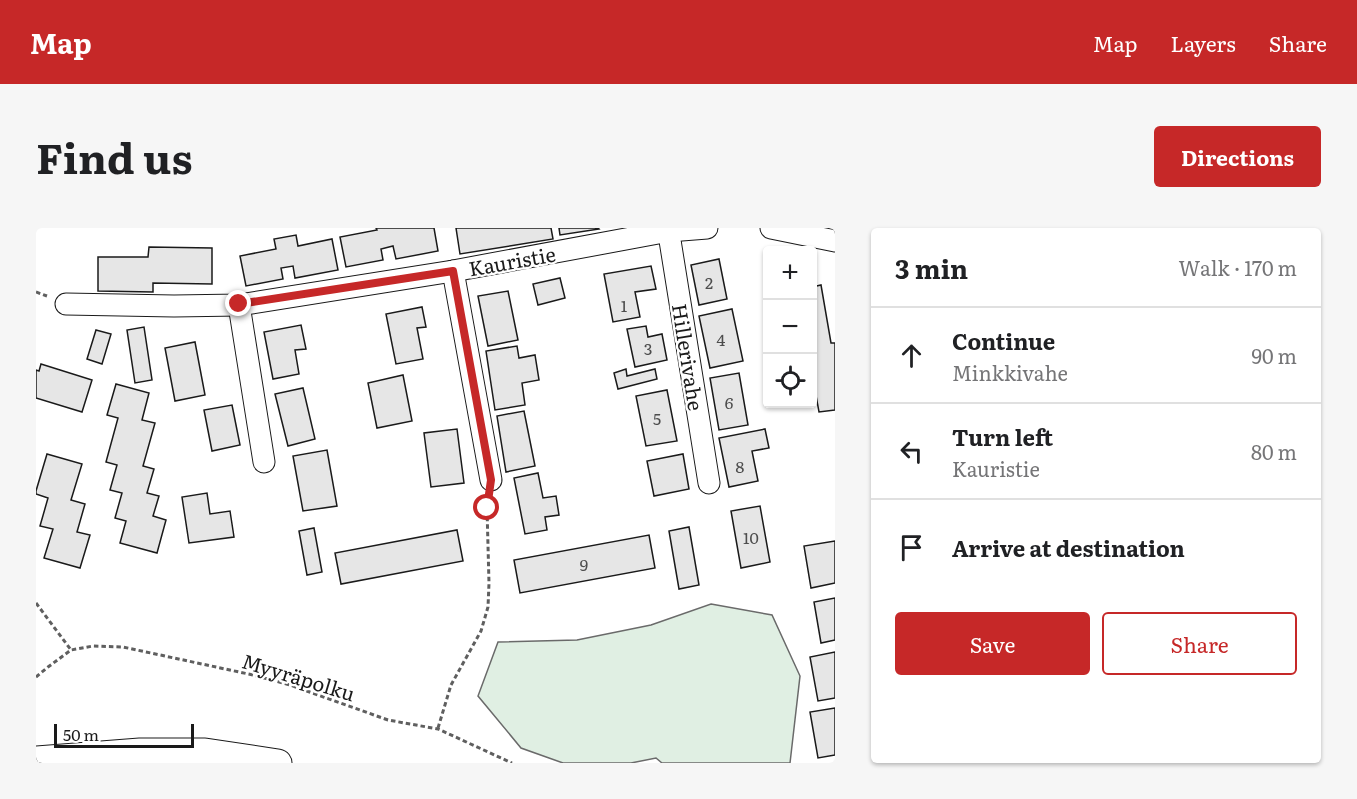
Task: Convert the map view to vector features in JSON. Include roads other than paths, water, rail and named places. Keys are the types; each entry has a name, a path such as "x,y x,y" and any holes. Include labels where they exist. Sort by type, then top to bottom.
{"main road":[{"path":"36,760 140,752 205,752 278,763"}],"street":[{"name":"Kauristie","path":"66,304 174,306 239,304 453,271 668,230 707,228"},
{"path":"771,228 835,241"},
{"name":"Hillerivahe","path":"668,230 710,483"},
{"path":"453,271 491,480"},
{"path":"239,304 264,462"}]}
